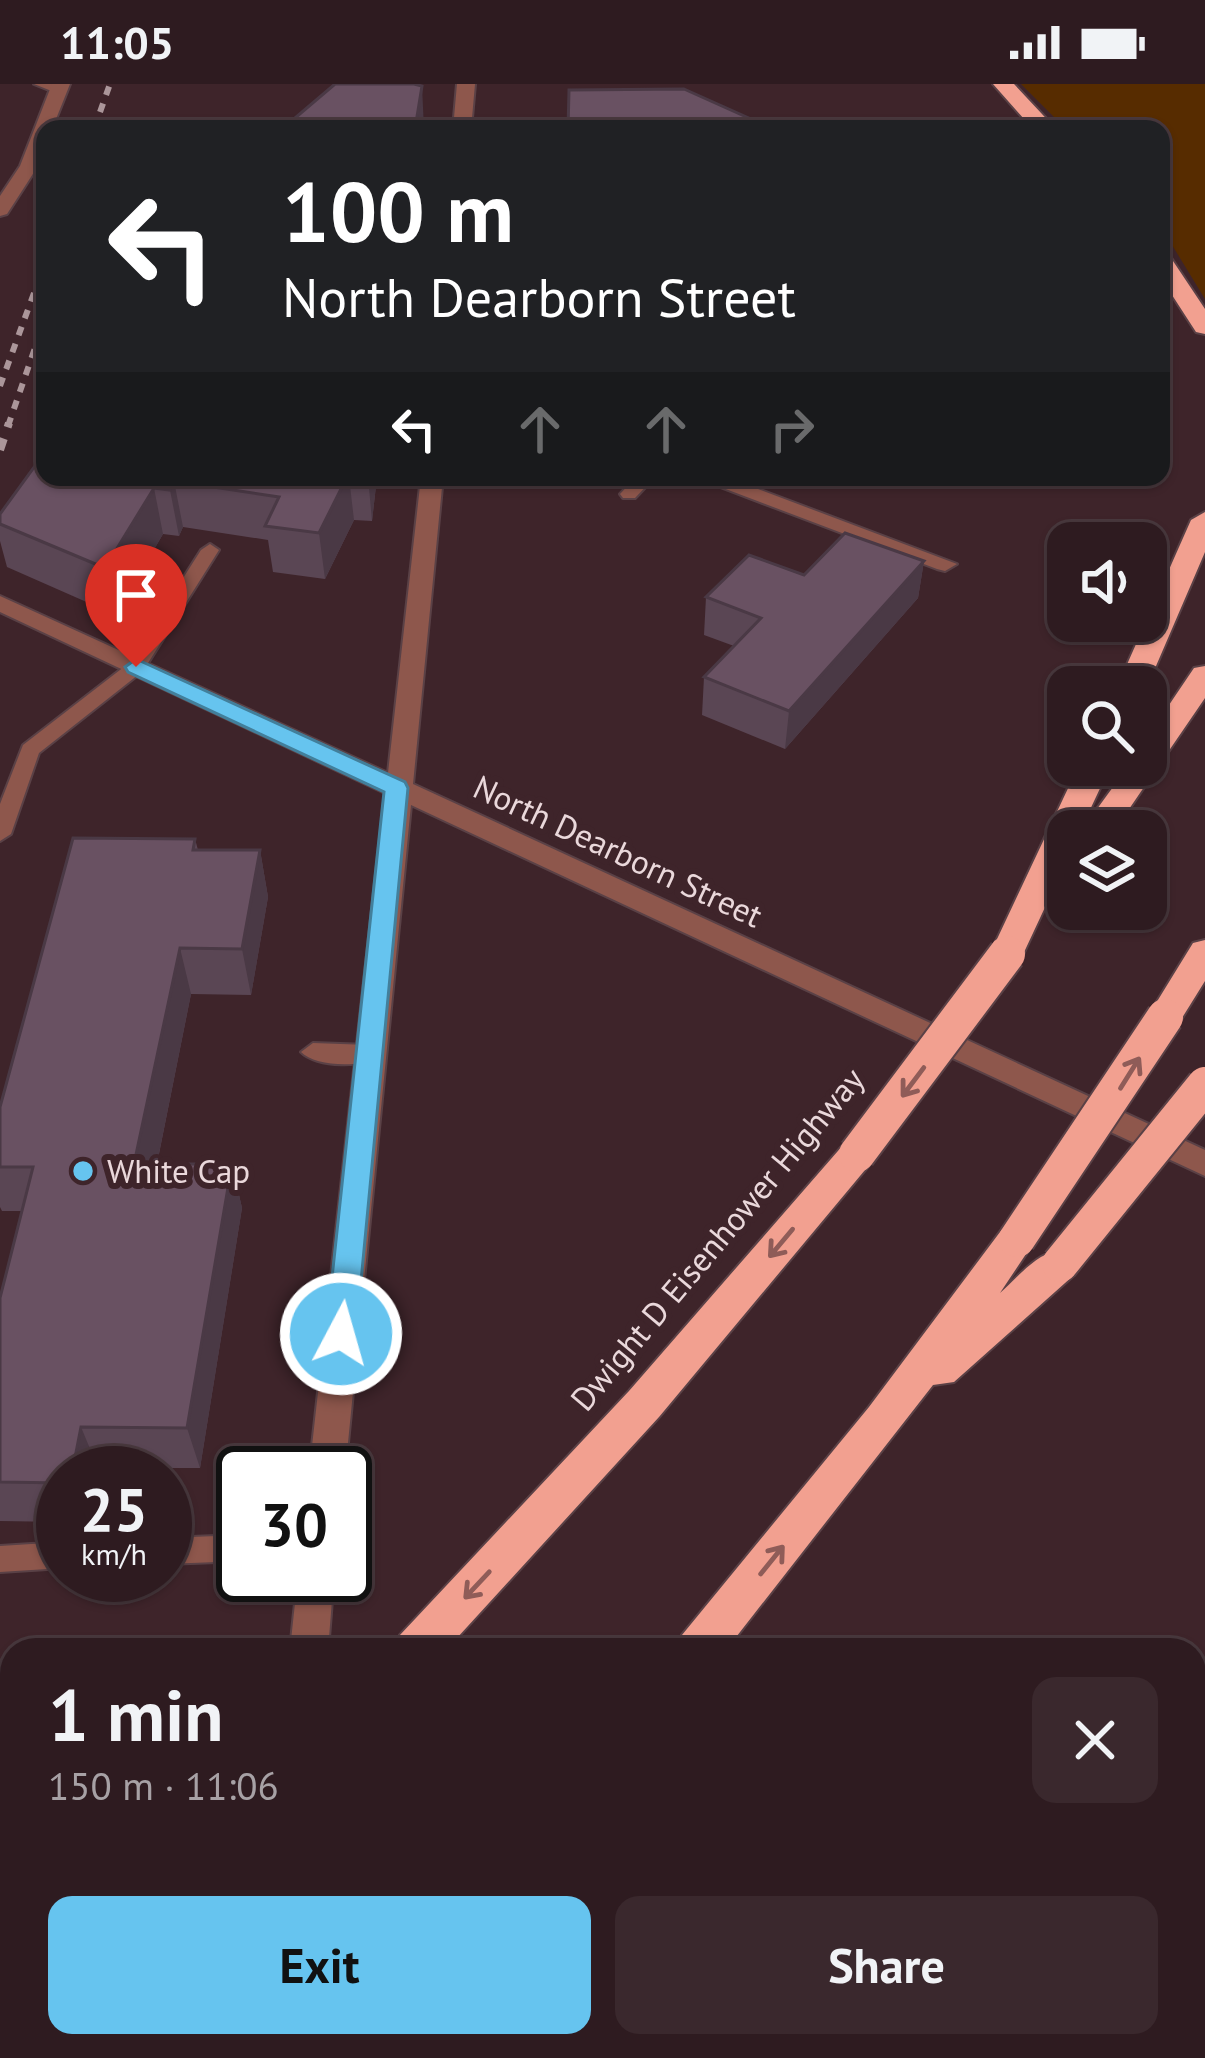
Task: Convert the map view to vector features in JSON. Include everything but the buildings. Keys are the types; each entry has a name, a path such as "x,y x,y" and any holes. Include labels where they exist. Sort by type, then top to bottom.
{"highway":[{"path":"1004,84 1038,120"},
{"path":"1170,274 1205,326"},
{"path":"1141,666 1205,520"},
{"path":"1167,731 1205,675"},
{"path":"1007,954 1085,786"},
{"name":"Dwight D Eisenhower Highway","path":"427,1638 644,1404 856,1154 1047,900"},
{"path":"708,1638 884,1420 1017,1239 1205,952"},
{"path":"884,1420 1060,1264 1205,1085"}],"street":[{"path":"463,120 466,84"},
{"path":"43,120 54,86"},
{"path":"0,210 29,166 36,144"},
{"path":"330,1446 431,486"},
{"path":"730,486 945,564"},
{"name":"North Dearborn Street","path":"0,603 1205,1164"},
{"path":"310,1638 313,1602"}],"lane":[{"path":"629,494 637,486"},
{"path":"0,834 30,750 136,667 210,550"},
{"path":"313,1052 369,1054"},
{"path":"0,1559 36,1557"}],"shaded area":[{"path":"1021,84 1205,84 1205,299 1170,242 1170,120 1057,120"}],"railway":[{"path":"97,120 110,84"},
{"path":"0,386 36,288"},
{"path":"8,426 36,345"},
{"path":"0,450 8,426"}],"place":[{"name":"White Cap","path":"83,1171"}],"route":[{"path":"136,667 396,788 341,1334"}]}
